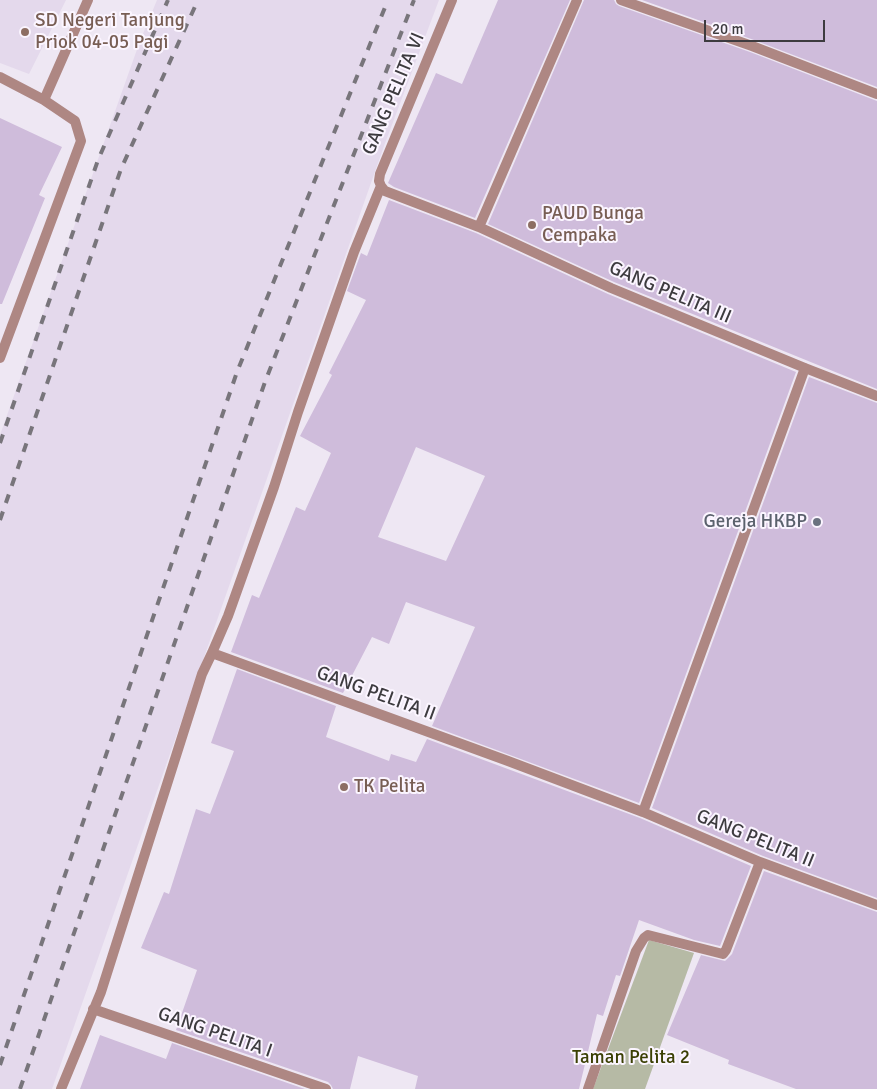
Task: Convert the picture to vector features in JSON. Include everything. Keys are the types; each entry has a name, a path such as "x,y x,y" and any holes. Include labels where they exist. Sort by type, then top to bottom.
{"street":[{"path":"44,100 88,0"},
{"name":"GANG PELITA VI","path":"395,194 385,191 381,186 379,181 380,174 452,0"},
{"path":"479,227 577,0"},
{"path":"621,0 752,46 877,94"},
{"path":"0,78 44,100 75,121 81,141 0,358"},
{"path":"61,1089 104,982 202,674 212,654 274,487 354,252 381,186"},
{"name":"GANG PELITA III","path":"395,194 479,227 611,288 877,396"},
{"path":"643,812 805,368"},
{"name":"GANG PELITA II","path":"212,654 508,761 643,812 760,862 877,905"},
{"path":"588,1089 636,951 644,938 648,935 723,954 760,862"},
{"name":"GANG PELITA I","path":"93,1009 326,1089"}],"shaded area":[{"name":"SD Negeri Tanjung Priok 04-05 Pagi","path":"0,0 66,0 29,74 0,63"},
{"path":"157,0 439,0 384,146 52,1089 0,1089 0,435 140,41"}],"green space":[{"name":"Taman Pelita 2","path":"649,940 694,953 645,1089 593,1089"}],"building":[{"path":"498,0 570,0 475,218 388,183 436,73 462,84"},
{"path":"584,0 614,0 619,6 750,52 877,101 877,389 614,282 488,224"},
{"path":"642,0 877,0 877,87 754,40"},
{"path":"0,118 62,147 39,195 45,198 2,304 0,304"},
{"path":"389,200 476,233 608,294 796,372 639,803 432,726 475,627 406,602 389,644 372,637 343,693 231,652 252,595 259,598 296,507 305,511 331,453 300,436 332,375 329,373 366,300 347,291 361,253 367,256","holes":["416,447 485,476 446,561 378,537"]},
{"path":"809,377 877,403 877,898 763,856 652,808"},
{"path":"237,669 336,706 326,737 389,761 391,754 416,762 427,739 640,818 751,866 720,946 694,940 639,920 620,976 616,975 603,1016 597,1014 579,1089 415,1089 418,1076 358,1056 350,1089 333,1089 328,1082 176,1030 197,970 141,948 164,892 169,894 196,809 210,814 234,751 211,743"},
{"path":"764,871 877,912 877,1089 796,1089 728,1064 729,1060 667,1035 701,955 725,961 732,954"},
{"path":"100,1035 166,1059 172,1043 305,1089 80,1089"}],"railway":[{"path":"0,443 98,160 168,0"},
{"path":"0,520 121,169 198,0"},
{"path":"0,1065 237,372 388,0"},
{"path":"20,1089 265,382 414,0"}],"place":[{"name":"SD Negeri Tanjung Priok 04-05 Pagi","path":"25,32"},
{"name":"PAUD Bunga Cempaka","path":"532,225"},
{"name":"Gereja HKBP","path":"817,522"},
{"name":"TK Pelita","path":"344,787"}]}
